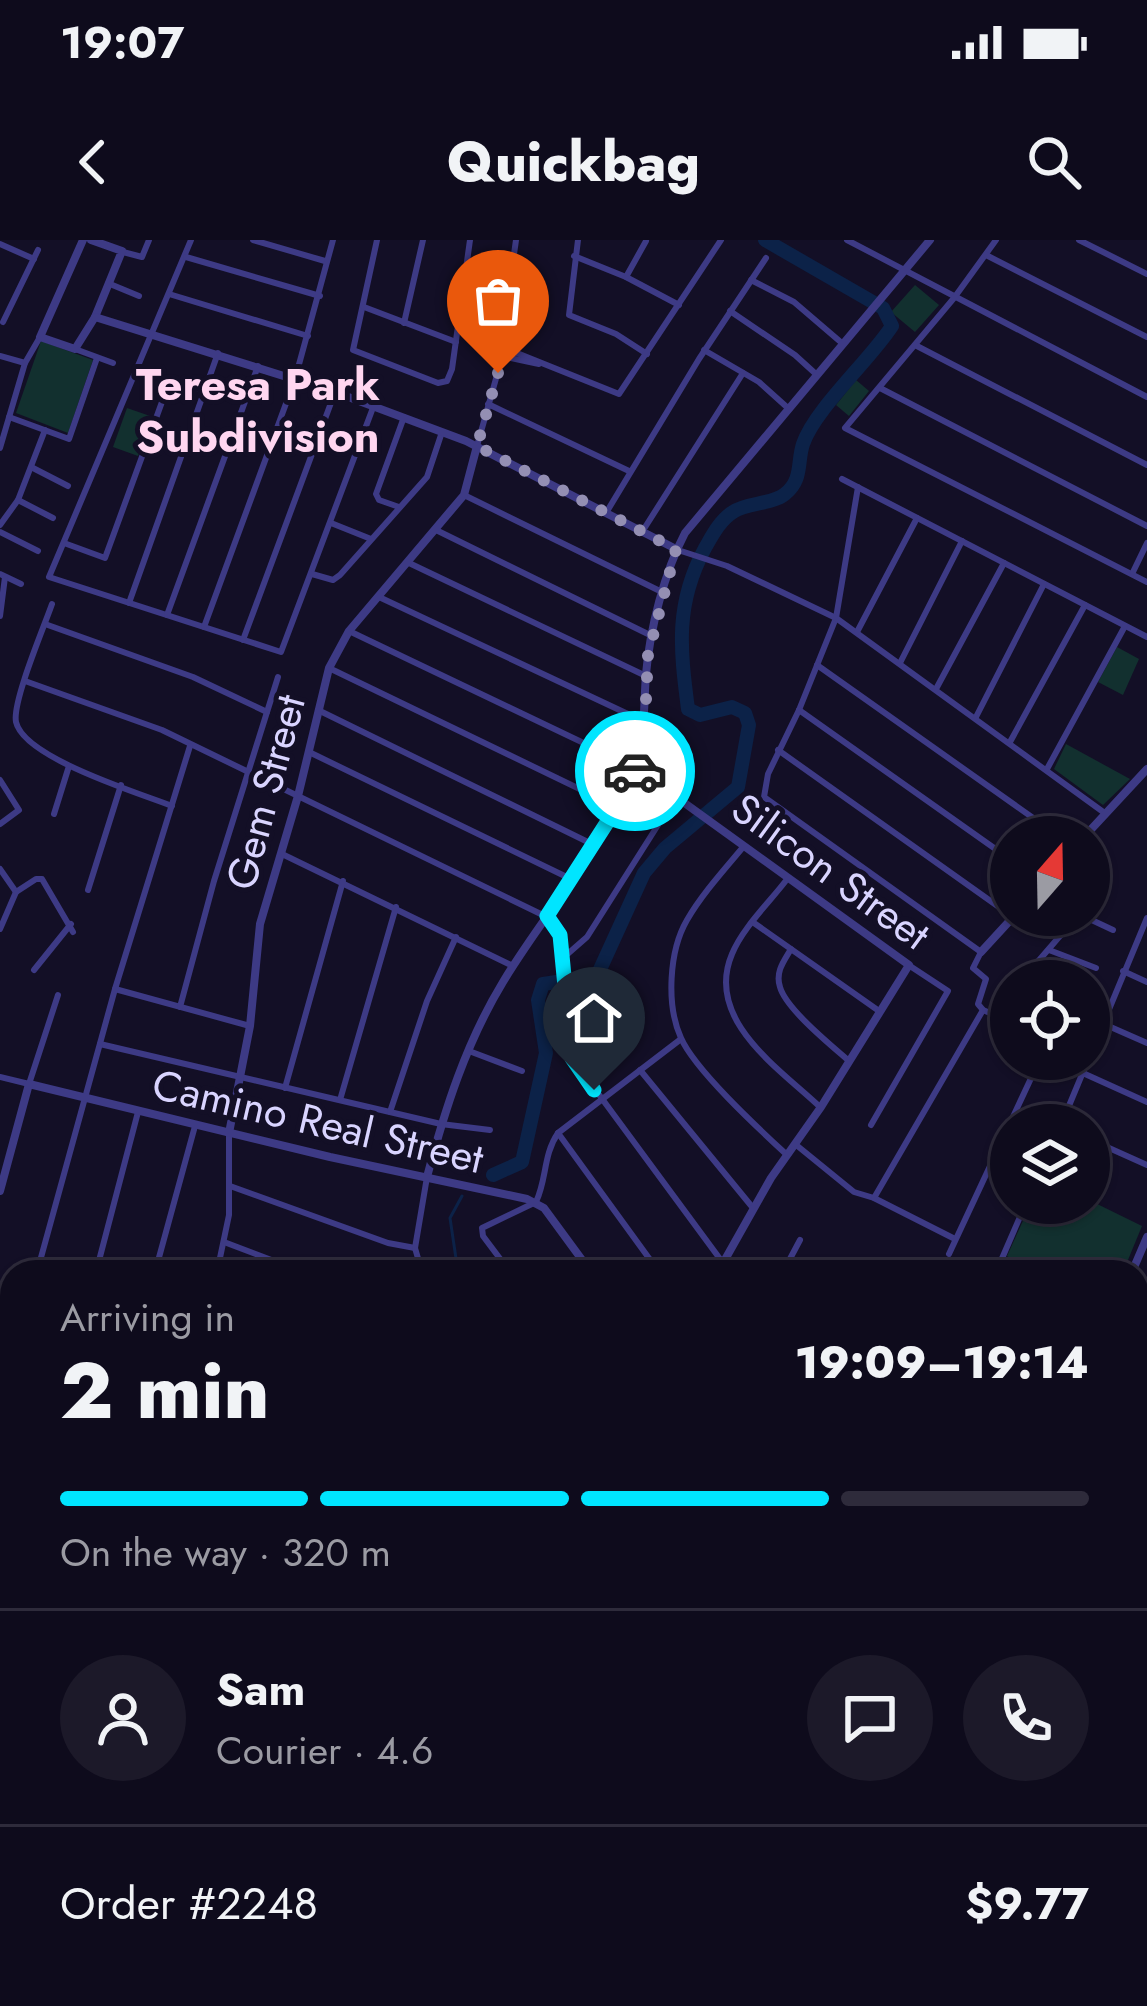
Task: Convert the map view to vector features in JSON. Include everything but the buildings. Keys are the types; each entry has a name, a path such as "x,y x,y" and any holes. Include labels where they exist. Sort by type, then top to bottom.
{"street":[{"path":"0,448 25,363 87,240 142,256 149,240"},
{"path":"191,240 50,577 280,652 374,405"},
{"path":"254,240 326,262"},
{"path":"204,628 295,379 333,240"},
{"path":"377,240 353,350 443,383 452,369 470,240"},
{"path":"404,322 423,240"},
{"name":"Gem Street","path":"220,1260 230,1186 229,1132 250,1026 260,924 329,668 349,631 464,496 502,351 516,240"},
{"path":"578,240 569,315 616,334 647,354"},
{"path":"502,351 619,394 721,240"},
{"path":"847,240 1147,397"},
{"path":"418,1260 415,1248 427,1178 468,1050 513,966 573,880 636,768 652,636 676,549 697,515 930,240"},
{"path":"996,240 845,428 1147,582"},
{"path":"1079,240 1147,274"},
{"path":"626,277 646,241"},
{"path":"0,244 34,259"},
{"path":"16,328 1,321 38,250"},
{"path":"75,350 95,317 122,251"},
{"path":"986,255 1147,337"},
{"path":"574,256 679,305"},
{"path":"186,257 320,296"},
{"path":"606,513 628,471 766,258"},
{"path":"751,280 794,302 843,344"},
{"path":"110,284 139,296"},
{"path":"169,294 308,335"},
{"path":"362,307 456,342"},
{"path":"730,311 818,375"},
{"path":"95,317 374,405 477,446 676,549 724,565 836,618 1106,814 1147,769"},
{"path":"40,337 113,363"},
{"path":"915,345 1147,465"},
{"path":"704,350 788,409"},
{"path":"128,603 218,353"},
{"path":"0,356 25,363"},
{"path":"9,416 69,439 98,358"},
{"path":"167,616 258,366"},
{"path":"642,532 743,373"},
{"path":"64,543 105,558 170,380 205,391"},
{"path":"880,388 1147,526"},
{"path":"243,640 335,392"},
{"path":"488,404 628,471"},
{"path":"399,507 379,500 376,494 404,417"},
{"path":"38,551 0,528 33,468 45,430"},
{"path":"312,574 338,578 427,477 442,432"},
{"path":"33,468 68,486"},
{"path":"842,479 1147,637"},
{"path":"858,487 836,618 800,710 778,750 764,797 981,952"},
{"path":"464,496 664,593"},
{"path":"18,500 53,518"},
{"path":"857,632 918,518"},
{"path":"331,523 371,539"},
{"path":"436,530 652,636"},
{"path":"900,663 962,541"},
{"path":"1132,573 1147,543"},
{"path":"936,689 1004,562"},
{"path":"409,563 646,676"},
{"path":"0,616 3,576 21,584"},
{"path":"976,717 1045,584"},
{"path":"379,596 645,722"},
{"path":"52,604 25,681 17,727 30,742 70,764 172,806"},
{"path":"1010,742 1085,605"},
{"path":"45,624 193,677 267,712"},
{"path":"1047,769 1126,626"},
{"name":"Silicon Street","path":"349,631 636,768 948,992 871,1125"},
{"path":"818,665 1030,816"},
{"path":"329,668 617,807"},
{"path":"180,1007 278,677"},
{"path":"25,681 191,744 547,916 560,935 572,1058 715,1260"},
{"path":"318,710 594,845"},
{"path":"800,710 990,845"},
{"path":"40,1260 115,988 191,744"},
{"path":"778,750 990,899"},
{"path":"308,752 573,880"},
{"path":"54,814 70,764"},
{"path":"0,780 19,810 0,824"},
{"path":"88,890 121,785"},
{"path":"563,958 587,937 677,795"},
{"path":"744,846 681,932 673,994 681,1039 787,1155"},
{"path":"282,854 513,966"},
{"path":"0,869 16,892"},
{"path":"788,878 732,954 729,1006 747,1038 821,1107"},
{"path":"0,929 16,892 42,879 72,928 34,970"},
{"path":"285,1088 343,881"},
{"path":"340,1100 396,906"},
{"path":"1110,1009 1147,918"},
{"path":"754,923 879,1011"},
{"path":"990,1013 977,999 986,979 973,967 996,936"},
{"path":"1039,960 1060,936"},
{"path":"390,1112 410,1044 456,937"},
{"path":"791,949 781,967 779,986 850,1061"},
{"path":"1048,949 1076,960"},
{"path":"725,1260 753,1208 909,965"},
{"path":"1123,971 1147,982"},
{"path":"115,988 250,1026"},
{"path":"0,1191 7,1144 58,994"},
{"path":"874,1198 983,1010"},
{"path":"1110,1026 1147,1043"},
{"path":"501,1260 482,1236 482,1228 536,1202 547,1153 558,1133 681,1039"},
{"path":"100,1043 441,1124 490,1130"},
{"path":"468,1050 522,1071"},
{"path":"640,1070 753,1208"},
{"name":"Camino Real Street","path":"0,1077 536,1202 582,1260"},
{"path":"949,1254 1030,1080"},
{"path":"1098,1080 1147,1102"},
{"path":"99,1260 138,1112"},
{"path":"158,1260 196,1126"},
{"path":"558,1133 650,1260"},
{"path":"795,1144 848,1188 955,1239"},
{"path":"1110,1148 1147,1165"},
{"path":"230,1186 388,1244 415,1248"},
{"path":"1001,1260 1017,1224"},
{"path":"790,1259 800,1240"},
{"path":"224,1242 271,1260"}],"green space":[{"path":"915,285 939,305 915,332 891,312"},
{"path":"41,341 93,360 68,433 16,413"},
{"path":"856,380 869,391 849,416 836,405"},
{"path":"127,408 153,417 138,456 113,447"},
{"path":"1117,647 1139,659 1123,695 1098,682"},
{"path":"649,738 673,753 659,774 644,765"},
{"path":"1066,744 1130,779 1103,805 1054,769"},
{"path":"1110,1210 1142,1226 1128,1260 1012,1260 1007,1256 1021,1224 1110,1224"}],"waterway":[{"path":"493,1175 522,1162 546,1053 538,1000 543,984 597,976 644,873 665,848 738,787 749,725 745,713 732,707 700,715 688,709 682,627 695,568 728,515 779,498 791,489 809,430 892,326 883,308 765,240"},
{"path":"456,1260 450,1218 462,1196"}],"way so far":[{"path":"498,373 477,446 676,549 648,655 645,722 635,771"}],"district":[{"name":"Teresa Park Subdivision","path":"258,410"}],"route":[{"path":"594,1090 572,1058 560,935 547,916 628,790 635,771"}]}
